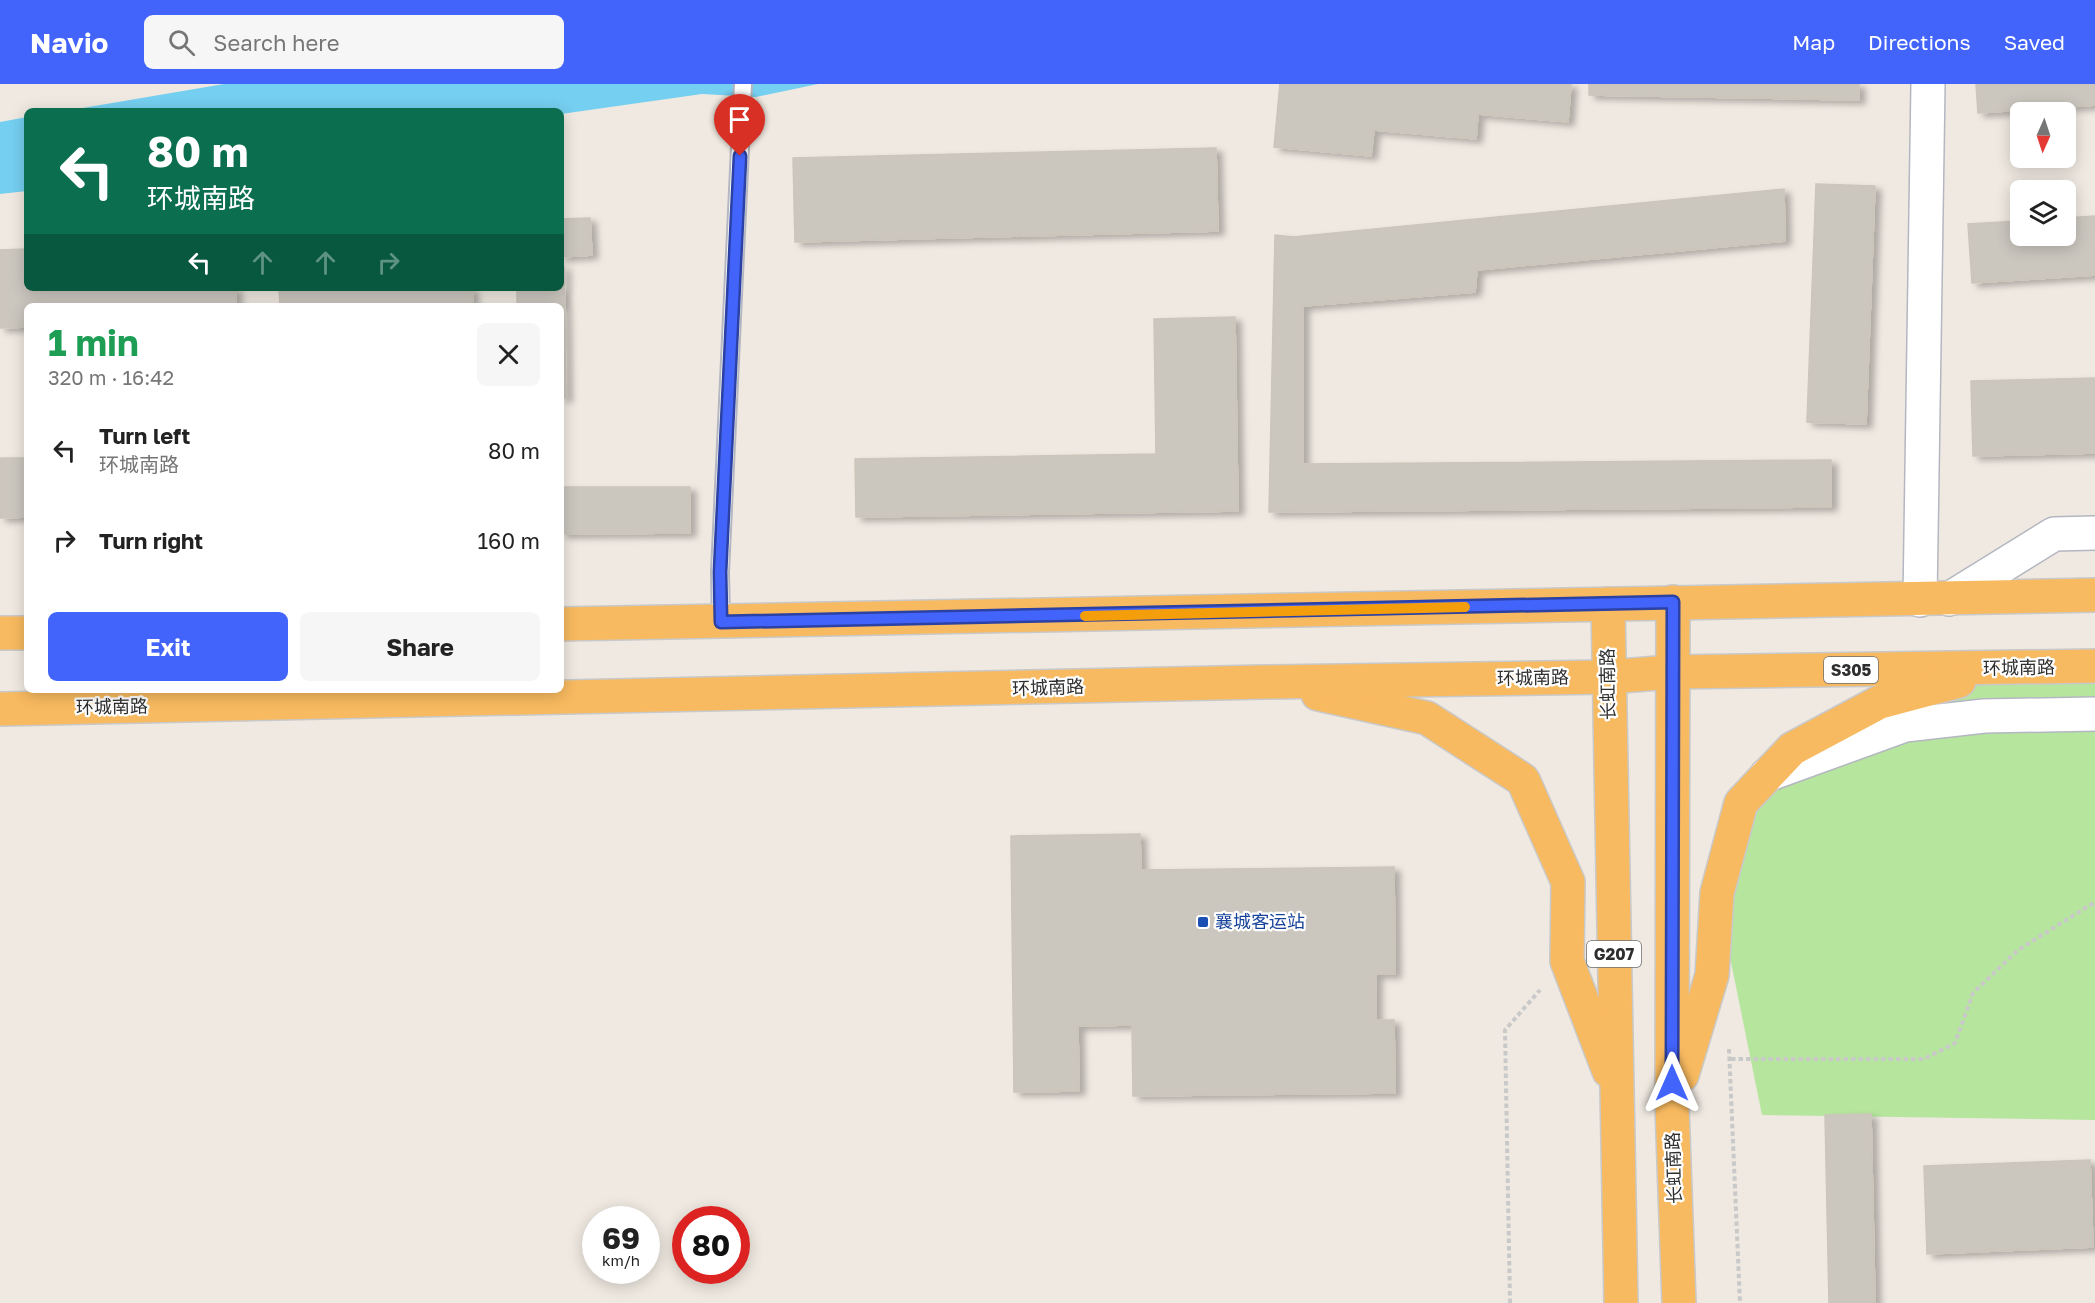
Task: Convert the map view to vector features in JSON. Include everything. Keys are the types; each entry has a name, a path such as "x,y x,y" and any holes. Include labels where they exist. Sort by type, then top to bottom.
{"highway":[{"path":"564,624 2095,595"},
{"name":"长虹南路","path":"1673,602 1671,672 1672,1106 1679,1303"},
{"name":"长虹南路","path":"1608,604 1621,1303"},
{"path":"0,633 24,633"},
{"name":"环城南路","path":"0,709 1264,682 1608,677 1671,672 2095,666"},
{"path":"1672,1106 1712,975 1717,893 1741,803 1792,749 1880,702 2005,669"},
{"path":"1264,682 1427,718 1523,780 1568,882 1567,961 1617,1093"}],"street":[{"path":"1928,84 1934,599 2054,534 2095,533"},
{"path":"1767,775 1905,725 1984,716 2095,714"}],"lane":[{"path":"721,622 720,572 743,84"}],"path":[{"path":"1731,1059 1924,1059 1955,1044 1973,993 2018,950 2095,902"},
{"path":"1510,1303 1505,1030 1567,961"},
{"path":"1726,1038 1731,1059 1740,1303"}],"green space":[{"path":"2095,666 2095,1120 1762,1115 1717,893 1741,803 1792,749 2005,669"}],"water":[{"path":"224,84 818,84 756,97 702,94 564,114 564,108 83,108"},
{"path":"24,118 24,191 0,194 0,122"}],"building":[{"path":"1280,84 1571,84 1568,122 1478,114 1476,139 1374,130 1371,156 1274,147"},
{"path":"1589,84 1859,84 1859,100 1589,95"},
{"path":"1976,84 2095,84 2095,105 2076,106 2076,102 2010,102 2010,111 1978,113"},
{"path":"1216,148 1218,231 795,242 793,158"},
{"path":"1816,184 1875,186 1866,424 1807,422"},
{"path":"1784,189 1785,241 1477,270 1475,292 1303,306 1303,464 1831,460 1831,507 1269,512 1275,235 1293,237"},
{"path":"2095,216 2095,275 1972,283 1968,224 2010,222 2010,246 2076,246 2076,217"},
{"path":"590,218 592,255 564,257 564,219"},
{"path":"24,249 24,291 236,291 236,303 24,303 24,327 0,328 0,250"},
{"path":"564,267 566,398 564,398 564,303 517,303 517,291 564,291"},
{"path":"279,291 472,291 473,303 280,303"},
{"path":"1235,317 1238,511 856,517 855,459 1156,454 1154,319"},
{"path":"2095,378 2095,453 1973,456 1971,381"},
{"path":"0,458 24,458 24,517 0,518"},
{"path":"564,487 690,487 690,533 564,534"},
{"name":"襄城客运站","path":"1140,834 1141,870 1394,867 1395,974 1376,974 1376,1020 1394,1020 1395,1093 1133,1096 1132,1025 1078,1026 1079,1091 1014,1092 1011,836"},
{"path":"1871,1114 1875,1303 1829,1303 1825,1115"},
{"path":"2090,1160 2093,1247 1927,1254 1924,1166"}],"slow traffic":[{"path":"1085,616 1465,607"}],"place":[{"name":"襄城客运站","path":"1203,922"}],"route":[{"path":"740,156 720,572 721,622 919,620 1673,602 1671,672 1672,1083"}]}
